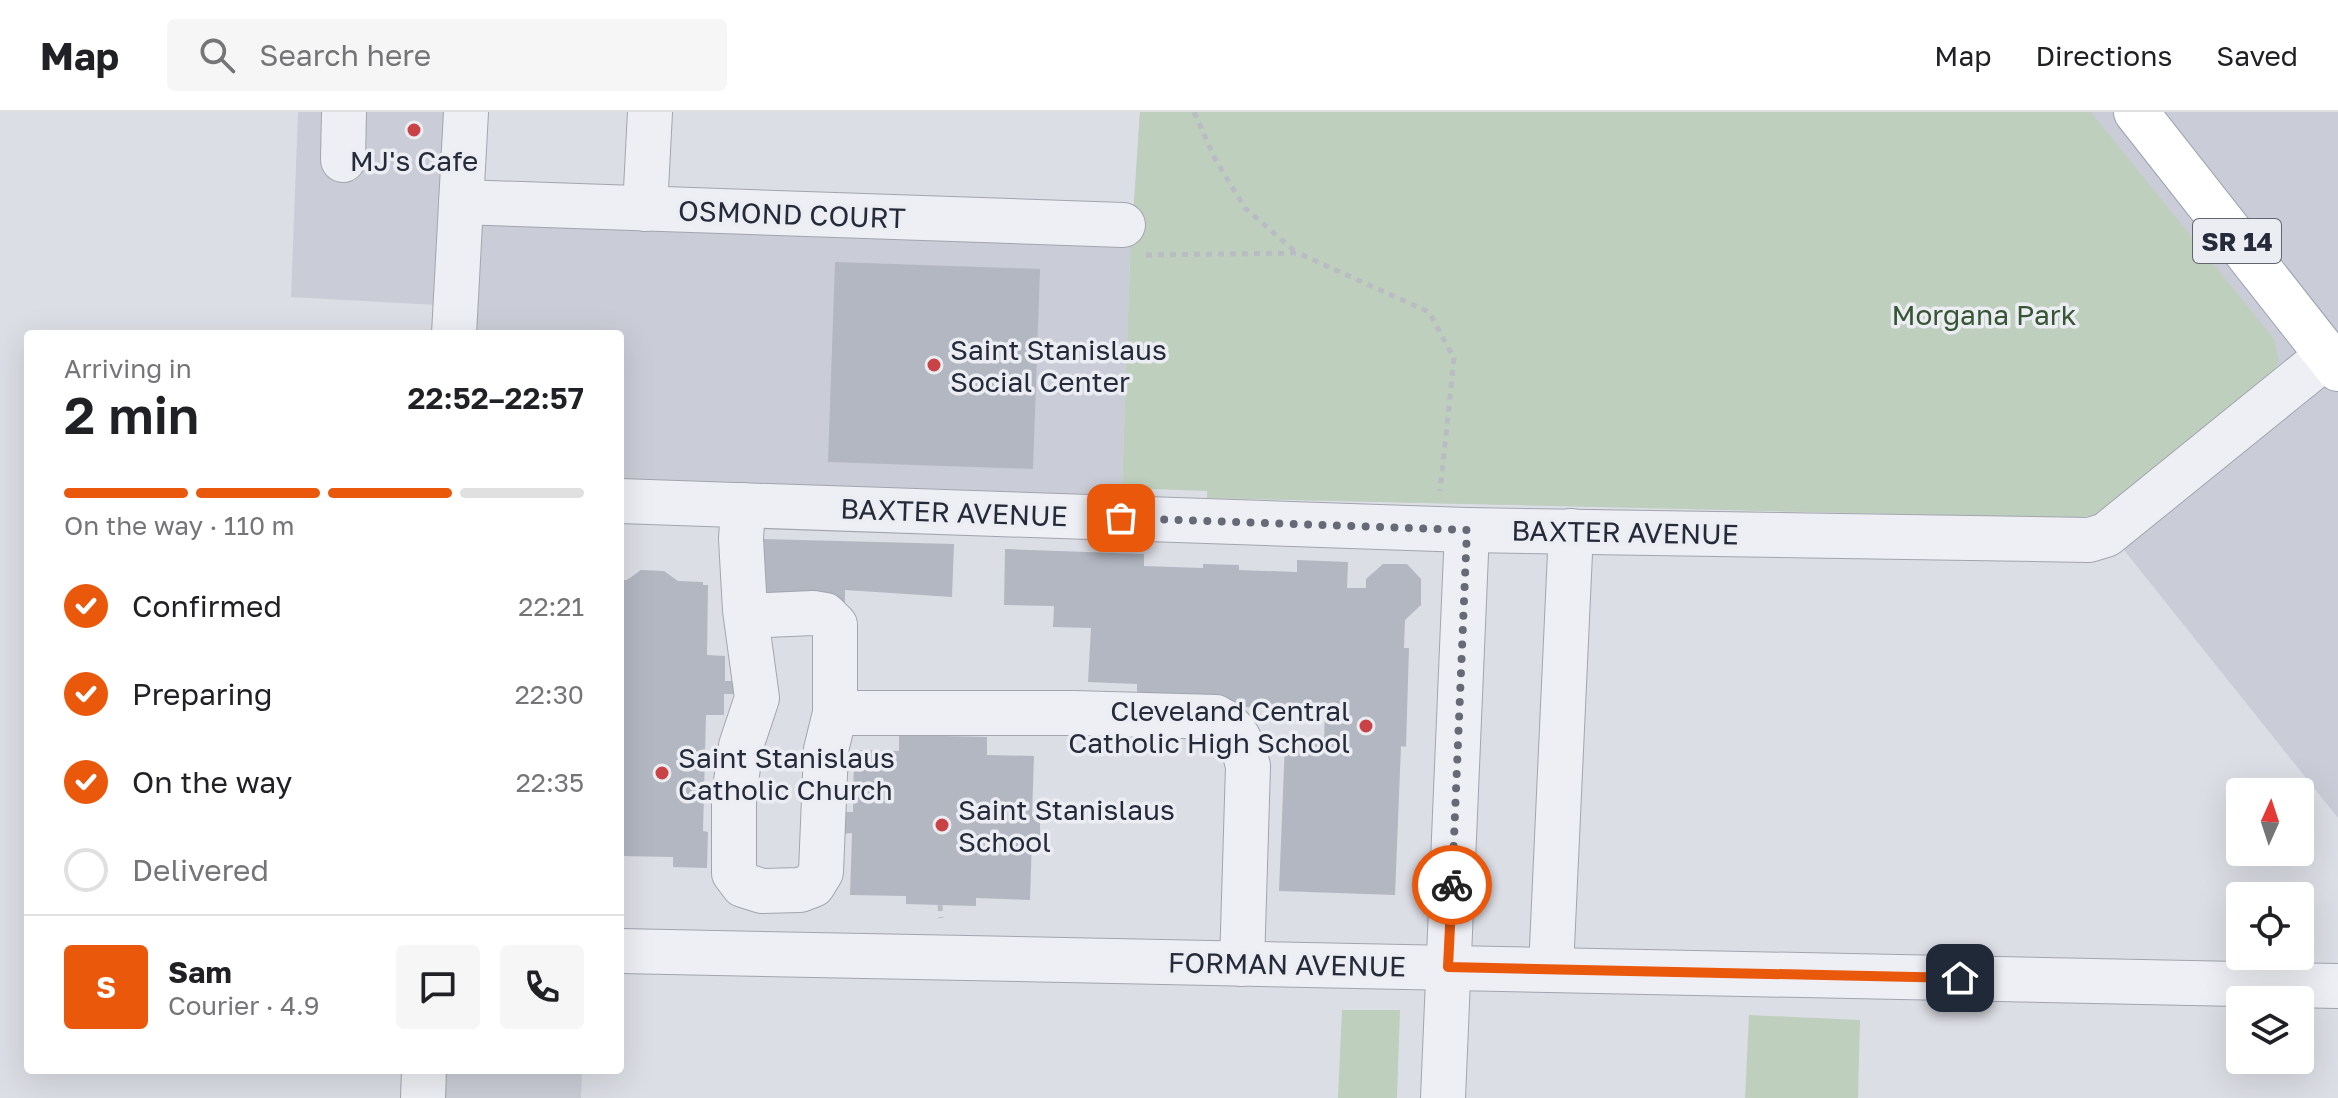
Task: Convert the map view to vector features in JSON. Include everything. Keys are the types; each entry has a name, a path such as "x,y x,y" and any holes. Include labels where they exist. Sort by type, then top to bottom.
{"main road":[{"name":"SR 14","path":"2136,112 2332,362"}],"street":[{"path":"343,160 344,112"},
{"path":"454,330 466,112"},
{"path":"645,209 650,112"},
{"name":"OSMOND COURT","path":"461,202 645,209 1128,240"},
{"name":"BAXTER AVENUE","path":"624,501 1453,516 1571,531 2089,540 2106,535 2332,362"},
{"path":"743,505 741,539 747,616 757,698 741,746 734,796 734,873 743,885 762,891 800,890 813,885 821,872 826,750 835,713 835,625 825,615 813,613 747,616"},
{"path":"1443,1098 1448,967 1453,516"},
{"path":"1551,969 1571,531"},
{"path":"835,713 1105,714 1216,717 1227,722 1238,736 1248,766 1242,964"},
{"name":"FORMAN AVENUE","path":"624,951 2338,986"},
{"path":"423,1098 424,1074"}],"path":[{"path":"1194,112 1215,159 1245,208 1298,253 1429,312 1454,358 1453,516"},
{"path":"1128,240 1298,253"}],"shaded area":[{"path":"298,112 466,112 461,201 1133,223 1140,112 2338,112 2338,818 2314,788 2314,778 2306,778 2096,515 2077,518 1207,498 1217,265 1130,260 1121,518 624,501 624,330 454,330 455,306 291,297"},
{"path":"424,1074 582,1074 581,1098 423,1098"}],"green space":[{"name":"Morgana Park","path":"1140,112 2091,112 2274,339 2279,361 2273,371 2096,514 2077,518 1207,498 1207,491 1122,488 1130,260"},
{"path":"1342,1010 1400,1010 1397,1098 1338,1098"},
{"path":"1749,1015 1860,1020 1858,1098 1745,1098"}],"building":[{"name":"Saint Stanislaus Social Center","path":"835,262 1040,269 1033,469 828,462"},
{"path":"763,539 954,544 952,597 845,590 845,602 762,599"},
{"name":"Cleveland Central Catholic High School","path":"1005,549 1144,554 1144,566 1203,568 1203,564 1239,565 1239,570 1297,572 1297,560 1348,562 1347,588 1366,588 1366,579 1383,564 1407,564 1421,579 1421,605 1405,620 1404,648 1409,648 1406,747 1401,746 1395,895 1279,891 1285,742 1324,743 1325,710 1137,703 1137,684 1088,682 1091,628 1053,627 1054,606 1004,605"},
{"name":"Saint Stanislaus Catholic Church","path":"641,570 664,571 678,581 708,585 707,655 725,656 725,681 736,681 736,694 724,694 724,715 706,715 703,831 708,832 707,868 673,867 673,857 624,856 624,580"},
{"name":"Saint Stanislaus School","path":"899,735 987,737 987,755 1034,756 1032,816 1040,816 1040,838 1032,838 1030,900 976,898 976,906 940,905 906,904 906,896 850,895 852,833 843,834 843,812 853,812 854,750 899,751"}],"way so far":[{"path":"1121,518 1467,530 1452,885"}],"place":[{"name":"MJ's Cafe","path":"414,130"},
{"name":"Saint Stanislaus Social Center","path":"934,365"},
{"name":"Cleveland Central Catholic High School","path":"1366,726"},
{"name":"Saint Stanislaus Catholic Church","path":"662,773"},
{"name":"Saint Stanislaus School","path":"942,825"}],"route":[{"path":"1452,885 1448,967 1960,978"}]}
